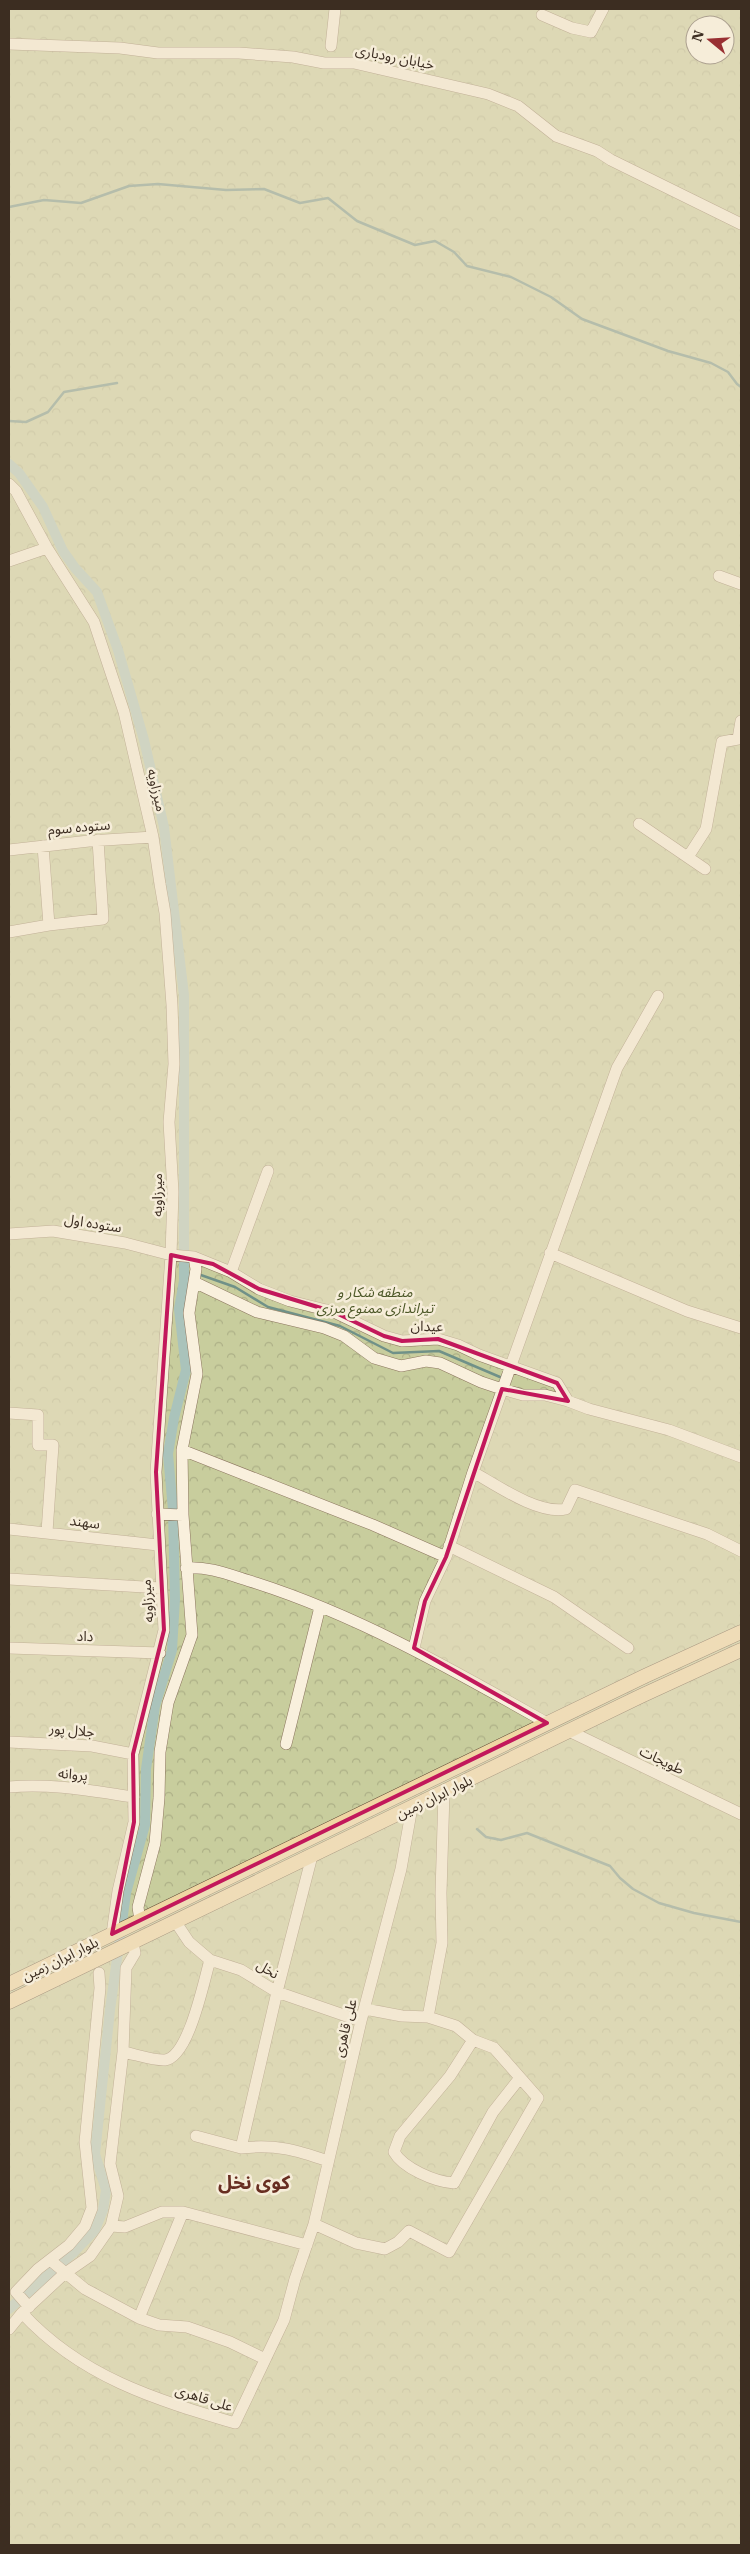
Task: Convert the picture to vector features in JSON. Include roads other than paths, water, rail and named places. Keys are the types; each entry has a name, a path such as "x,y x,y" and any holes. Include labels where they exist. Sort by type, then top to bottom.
{"main road":[{"name":"بلوار ایران زمین","path":"9,1984 547,1723 741,1632"},
{"name":"بلوار ایران زمین","path":"9,2002 569,1731 741,1650"}],"street":[{"path":"332,46 335,9"},
{"path":"542,15 572,28 591,32 603,9"},
{"name":"خیابان رودباری","path":"9,44 120,48 158,53 203,51 266,55 324,63 354,63 425,78 488,94 518,106 556,136 597,151 611,160 741,224"},
{"name":"میرزاویه","path":"9,484 16,491 47,548 94,622 124,712 153,837 165,913 172,1005 174,1064 169,1122 173,1192 173,1255 156,1472 161,1514 158,1545 164,1630 160,1653 133,1754 134,1822 118,1891 112,1934"},
{"path":"9,561 47,548"},
{"path":"719,576 741,584"},
{"path":"688,857 706,829 722,742 740,740 741,721"},
{"path":"639,824 705,869"},
{"name":"ستوده سوم","path":"9,850 98,840 153,837"},
{"path":"9,932 49,925 103,920 98,840"},
{"path":"42,846 49,925"},
{"path":"414,1648 425,1601 448,1552 473,1472 616,1068 658,996"},
{"path":"231,1272 268,1171"},
{"name":"ستوده اول","path":"9,1234 53,1231 125,1243 173,1255 192,1257"},
{"path":"550,1253 687,1311 741,1328"},
{"path":"137,1922 138,1907 155,1843 159,1798 160,1752 168,1703 192,1635 180,1515 182,1450 197,1374 189,1313 195,1276 192,1257"},
{"name":"عیدان","path":"192,1257 231,1272 258,1289 290,1301 334,1312 384,1336 402,1341 438,1339 458,1344 479,1355 557,1383 568,1401"},
{"path":"195,1276 257,1312 324,1328 344,1336 374,1358 401,1366 426,1361 440,1363 481,1382 524,1396 545,1395 568,1401 589,1409 669,1430 741,1457"},
{"path":"9,1413 38,1414 38,1445 52,1445 47,1532"},
{"path":"182,1450 373,1525 448,1552 554,1597 628,1648"},
{"path":"473,1472 518,1498 557,1511 566,1509 575,1490 707,1534 741,1551"},
{"path":"161,1514 180,1515"},
{"name":"سهند","path":"9,1529 158,1545"},
{"path":"186,1568 203,1566 273,1588 320,1607 414,1648 547,1723"},
{"path":"9,1578 161,1588"},
{"path":"286,1744 320,1607"},
{"name":"داد","path":"9,1648 160,1653"},
{"name":"طویجات","path":"569,1731 741,1814"},
{"name":"جلال پور","path":"9,1742 92,1746 133,1754"},
{"name":"پروانه","path":"9,1787 30,1785 79,1788 134,1797"},
{"path":"428,2017 442,1943 441,1893 444,1792"},
{"name":"علی قاهری","path":"18,2299 36,2328 70,2355 124,2387 235,2423 284,2320 295,2279 314,2224 361,2021 401,1869 412,1807"},
{"path":"241,2148 277,1992 312,1856"},
{"name":"نخل","path":"176,1920 189,1942 210,1960 241,1970 277,1992 361,2021"},
{"path":"9,2329 18,2299 57,2267 90,2256 111,2226 118,2196 110,2164 123,2052 126,1968 135,1953 130,1944"},
{"path":"123,2052 166,2060 175,2055 183,2044 193,2019 210,1960"},
{"path":"18,2299 57,2267 69,2245 85,2226 92,2208 85,2142 100,1988 99,1973"},
{"path":"314,2224 356,2243 385,2250 398,2242 409,2231 449,2252 538,2098 519,2079 509,2062 494,2048 473,2040 456,2026 428,2017 402,2016 364,2009"},
{"path":"473,2040 450,2076 400,2136 394,2152 398,2160 444,2182 454,2183 494,2112 519,2079"},
{"path":"196,2136 241,2148 290,2148 328,2161"},
{"path":"111,2226 125,2227 162,2212 183,2212 307,2245"},
{"path":"139,2318 183,2212"},
{"path":"57,2267 85,2289 139,2318 159,2325 187,2327 230,2342 265,2359"}],"waterway":[{"path":"9,207 44,200 81,203 129,186 158,184 226,190 264,189 300,203 328,198 357,221 415,245 435,241 454,252 467,266 511,277 551,297 582,319 668,351 711,363 728,372 741,387"},
{"path":"9,421 26,422 48,412 64,392 117,383"},
{"path":"9,464 19,473 43,507 63,551 75,568 97,592 118,650 144,740 164,827 184,995 184,1281 179,1309 186,1370 174,1418 168,1454 173,1510 175,1599 172,1650 155,1706 146,1769 145,1825 126,1893 110,2010 95,2154 106,2190 103,2210 95,2230 73,2253 9,2309"},
{"path":"184,1273 192,1274"},
{"path":"198,1274 235,1287 268,1307 340,1326 393,1353 439,1351 500,1377"},
{"path":"477,1829 486,1837 501,1840 527,1833 610,1866 633,1889 659,1903 694,1913 741,1922"}],"district":[{"name":"کوی نخل","path":"254,2182"}],"park label":[{"name":"منطقه شکار و تیراندازی ممنوع مرزی","path":"375,1300"}]}
